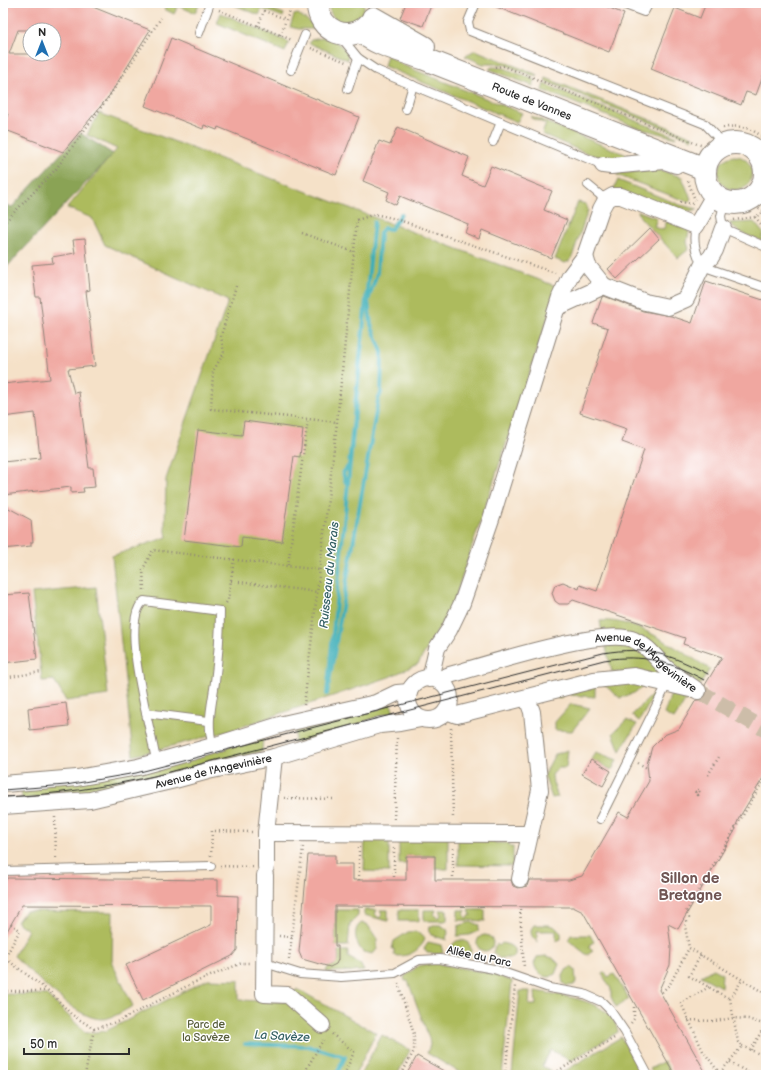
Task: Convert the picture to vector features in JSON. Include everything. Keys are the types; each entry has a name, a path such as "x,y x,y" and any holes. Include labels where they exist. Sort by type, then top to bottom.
{"main road":[{"path":"313,6 325,25 338,33 350,34 369,18"},
{"name":"Route de Vannes","path":"369,18 426,47 472,67 643,134 737,190 366,37 369,18"}],"street":[{"path":"603,164 611,166 664,161 737,190"},
{"path":"433,680 434,655 462,603 491,519 558,307 570,276 585,256 601,209 606,200 613,196 621,196 696,226 737,190"},
{"path":"585,256 588,266 604,286 645,302 668,307 686,299 702,266 711,257 737,190"},
{"path":"558,307 604,286"},
{"name":"Avenue de l'Angevinière","path":"433,680 575,642 608,636 632,639 644,645 665,667 698,691 634,676 613,677 594,680 527,698 451,713"},
{"path":"433,680 443,684 448,692 451,713 435,719 421,719 410,710 408,699 409,692 418,682 433,680"},
{"name":"Avenue de l'Angevinière","path":"3,784 77,778 156,762 283,724 376,703 396,693 409,692"},
{"path":"520,879 540,790 532,712 527,698"},
{"name":"Avenue de l'Angevinière","path":"3,806 90,800 208,771 274,757 380,725 421,719"},
{"path":"274,757 266,833 264,994 288,995 324,1032"},
{"path":"266,833 359,833 394,829 453,829 529,834"}],"lane":[{"path":"199,33 210,3"},
{"path":"476,3 468,22 470,31 704,124 737,190"},
{"path":"620,3 644,12 649,3"},
{"path":"338,33 358,58 376,70 603,164"},
{"path":"291,70 305,35"},
{"path":"348,89 358,58"},
{"path":"406,109 413,85"},
{"path":"493,142 501,122"},
{"path":"588,185 606,200"},
{"name":"Route de Vannes","path":"737,190 766,247"},
{"path":"696,226 693,236 694,248 702,266 766,288"},
{"path":"156,762 138,678 134,640 134,620 137,609 144,601 220,611 218,651 208,721 209,735 213,746"},
{"path":"600,819 667,684"},
{"path":"146,713 208,721"},
{"path":"3,871 211,866"},
{"name":"Allée du Parc","path":"265,963 300,974 341,976 395,973 419,960 440,959 494,969 549,988 584,994 602,1002 610,1010 625,1032 648,1075"}],"path":[{"path":"280,35 293,3"},
{"path":"258,26 264,11 286,20"},
{"path":"3,224 56,168 110,95 161,18"},
{"name":"Route de Vannes","path":"472,67 504,66 697,144 737,190"},
{"path":"737,190 698,204 692,194 688,182 737,190 766,230"},
{"path":"737,190 739,220 737,190"},
{"path":"303,708 318,592 337,422 357,220 375,214 396,219 553,273 570,276"},
{"path":"302,233 354,252"},
{"path":"236,286 221,336 224,353 213,371 211,409 337,422"},
{"path":"288,565 308,419"},
{"path":"144,601 143,569 153,550 320,570"},
{"path":"220,611 228,600 234,560"},
{"path":"231,581 318,592"},
{"path":"3,678 41,672"},
{"path":"451,713 450,731 453,880"},
{"path":"394,724 397,739 394,880"},
{"path":"708,775 719,757"},
{"path":"640,764 647,768"},
{"path":"662,992 670,984 689,948 685,926 690,918 686,912 766,776"},
{"path":"270,797 336,799"},
{"path":"54,802 56,869"},
{"path":"266,833 212,832 211,866 266,871"},
{"path":"287,969 304,833"},
{"path":"359,833 359,880"},
{"path":"520,909 525,979"},
{"path":"11,924 20,930 5,958 51,993 71,1014 94,1029"},
{"path":"681,924 685,926"},
{"path":"689,948 766,994"},
{"path":"701,955 689,976 730,999"},
{"path":"94,1029 119,1021 193,983 242,963 265,963"},
{"path":"395,973 414,1034 414,1051 401,1075"},
{"path":"505,1075 515,975"},
{"path":"742,980 730,999 738,1042 742,1046 766,1057"},
{"path":"709,987 681,1003 703,1051 720,1074 742,1046"},
{"path":"3,991 47,991"},
{"path":"550,1075 625,1032 634,1019 634,1007"},
{"path":"688,1020 715,1021 734,1018 748,1018 765,1025 751,1050"},
{"path":"85,1075 94,1029"},
{"path":"320,1075 304,1074 324,1032 354,1052 344,1075"},
{"path":"730,1062 752,1075"}],"green space":[{"path":"167,3 199,4 195,13 178,6 174,14 164,9"},
{"path":"229,3 255,3 284,14 283,17 262,9 259,15"},
{"path":"329,3 364,3 364,11 357,21 345,24 338,21 331,14"},
{"path":"221,13 289,42 285,52 217,23"},
{"path":"298,14 316,26 317,29 299,29 290,27 294,15"},
{"path":"327,37 338,43 344,49 348,56 348,60 309,43 311,40"},
{"path":"475,50 538,75 537,77 503,64 483,64 465,56"},
{"path":"387,55 405,66 522,113 517,122 384,66"},
{"path":"492,67 504,68 535,80 533,86 489,69"},
{"path":"546,78 693,137 692,139 545,81"},
{"path":"544,84 677,137 676,138 635,127 542,90"},
{"path":"99,113 558,287 453,604 418,664 389,677 229,731 133,756 112,556 167,537 165,526 166,479 228,301 105,245 92,218 67,208 117,149 87,135"},
{"path":"531,116 632,157 607,160 581,151 542,134 546,124 531,118"},
{"path":"80,133 113,154 3,271 3,204 12,207"},
{"path":"732,156 738,156 742,157 749,163 752,173 751,180 745,187 738,190 732,190 728,189 721,183 718,176 718,170 719,166 725,159"},
{"path":"659,170 682,177 691,199 688,202 617,175 618,173"},
{"path":"618,180 680,205 698,209 681,211 613,190"},
{"path":"578,202 586,204 588,210 571,260 565,263 555,259"},
{"path":"638,211 657,218 654,227 663,230 667,221 689,231 687,242 689,249 678,258 640,217"},
{"path":"754,222 764,234 762,238 765,242 739,232 729,223"},
{"path":"96,587 108,695 66,701 54,680 42,681 32,593"},
{"path":"600,621 614,621 643,630 710,669 700,685 673,669 602,632"},
{"path":"604,640 636,648 673,678 612,672"},
{"path":"603,681 637,681 647,684 634,693 620,698 602,683 595,685 595,697 571,695 569,691 561,693 562,697 558,699 556,692"},
{"path":"671,694 686,700 674,719 664,714"},
{"path":"652,695 654,696 639,721 632,715"},
{"path":"391,704 395,716 294,743 296,729"},
{"path":"571,704 590,708 572,731 555,730 555,722"},
{"path":"626,720 637,724 620,751 613,733"},
{"path":"263,737 262,751 232,759 112,787 22,799 21,786"},
{"path":"568,750 566,768 558,768 552,775 558,797 552,798 544,775 555,754"},
{"path":"596,752 617,760 612,770 591,759"},
{"path":"365,837 389,837 389,872 364,871"},
{"path":"399,837 448,837 448,869 435,869 435,856 406,856 406,864 399,864"},
{"path":"458,837 494,837 495,843 509,843 510,847 513,847 513,866 458,865"},
{"path":"336,910 358,910 358,916 350,924 348,946 335,946"},
{"path":"364,910 377,910 375,914 379,918 382,915 380,910 388,910 388,921 364,915"},
{"path":"399,910 419,910 419,921 399,921"},
{"path":"424,910 436,910 434,915 438,918 441,915 439,910 447,910 447,921 424,921"},
{"path":"458,910 466,910 464,915 467,918 471,915 469,910 485,910 485,921 458,920"},
{"path":"25,911 113,912 112,963 133,1006 110,1018 102,1019 91,1017 80,1012 55,994 14,956 28,930 17,922"},
{"path":"471,922 479,925 478,931 469,935 457,936 458,926"},
{"path":"362,923 367,924 377,939 377,949 373,954 363,952 358,945 356,933 359,925"},
{"path":"433,925 440,925 447,929 447,940 431,935 429,928"},
{"path":"534,925 549,925 555,927 561,933 561,939 556,941 556,931 537,931 537,942 532,936 531,932"},
{"path":"408,932 421,933 425,939 423,943 417,950 408,955 394,955 394,949 392,949 394,941"},
{"path":"482,935 488,935 493,940 491,949 488,951 482,951 477,946 477,940"},
{"path":"571,935 590,935 594,942 590,944 589,948 593,951 587,955 568,940"},
{"path":"461,940 468,943 471,950 468,957 461,960 454,957 451,950 454,943"},
{"path":"428,942 441,945 443,953 427,953 424,948"},
{"path":"502,943 515,949 515,955 513,958 499,958 493,953 495,946 497,944 499,946"},
{"path":"338,951 348,951 348,957 360,964 364,971 326,972 328,967 333,966 339,959"},
{"path":"546,956 553,958 559,964 555,974 550,977 539,974 534,964 537,957"},
{"path":"433,963 489,973 512,981 502,1075 464,1075 427,1053 430,1045 429,1038 408,981 405,981 404,977 418,966"},
{"path":"571,967 575,970 576,982 574,985 567,986 563,983 562,978 566,970"},
{"path":"713,969 722,974 721,987 701,976"},
{"path":"605,972 608,977 614,974 629,999 616,1007 611,997 611,989 602,974"},
{"name":"Parc de la Savèze","path":"208,979 239,980 239,1000 285,1002 297,989 376,1033 355,1075 3,1075 3,994 47,995 86,1033 106,1031"},
{"path":"520,991 530,991 529,1005 536,1005 535,991 571,997 596,1006 607,1013 614,1021 618,1032 571,1061 551,1050 542,1066 553,1072 548,1075 512,1075"},
{"path":"382,1035 410,1050 397,1075 360,1075"},
{"path":"621,1037 643,1075 558,1075"},
{"path":"664,1061 673,1075 654,1075 650,1069"}],"building":[{"path":"3,3 83,3 150,30 109,96 63,152 3,129 8,114 3,113"},
{"path":"406,3 432,3 423,26 400,18"},
{"path":"598,3 624,14 609,52 489,4"},
{"path":"706,3 766,3 766,68 756,95 746,92 741,105 651,69 675,8 700,18"},
{"path":"171,38 359,117 336,175 218,127 217,130 204,125 203,129 145,106"},
{"path":"398,127 469,157 462,176 483,185 491,166 552,191 544,210 567,220 551,258 482,230 479,239 465,233 468,224 400,196 396,205 386,200 389,192 363,181 379,141 390,145"},
{"path":"650,228 659,239 617,279 608,269"},
{"path":"85,239 90,290 86,291 95,366 68,369 74,393 79,392 89,468 93,468 95,487 83,488 84,492 71,493 71,487 3,495 3,462 40,458 35,413 3,417 3,384 50,379 40,297 36,297 32,265 53,263 52,257 75,253 73,240"},
{"path":"706,281 766,301 766,773 739,818 735,828 736,829 678,929 668,924 671,947 670,965 659,990 707,1075 675,1075 583,912 573,907 335,906 335,946 338,946 338,960 336,964 330,967 302,959 299,952 308,855 335,855 335,864 353,864 353,880 406,880 406,856 435,856 435,880 511,880 513,886 518,888 527,886 529,880 569,880 582,876 619,812 628,817 649,781 647,764 652,747 664,735 679,729 696,700 702,700 706,696 707,692 705,685 722,657 683,644 685,638 573,600 568,604 559,604 555,601 552,593 555,585 563,582 579,589 580,585 597,591 644,450 622,442 627,429 580,413 608,328 593,323 602,297 604,296 643,311 671,316 692,323"},
{"path":"244,421 303,429 300,457 294,456 282,542 242,537 241,547 184,540 198,430 242,435"},
{"path":"3,505 31,520 33,542 31,542 31,546 3,549"},
{"path":"29,593 37,659 3,663 3,595"},
{"path":"66,703 69,726 30,730 28,708"},
{"path":"591,759 611,771 603,786 582,774"},
{"path":"7,878 218,880 218,895 238,896 237,950 232,956 143,1000 126,965 211,925 211,906 22,905 3,938 3,885"},
{"path":"417,1056 451,1075 406,1075"}],"waterway":[{"name":"Ruisseau du Marais","path":"346,483 343,473 349,465 374,222 327,694 378,400 381,393 382,352 371,325 368,301 377,273 380,233 384,228 391,229 401,214"},
{"name":"La Savèze","path":"245,1044 308,1046 345,1057 336,1075"}],"tunnel":[{"path":"698,691 766,730"}],"tram line":[{"path":"3,790 66,785 136,773 603,653 618,651 645,651 657,653 682,661 708,674"},
{"path":"3,797 79,790 154,776 604,660 632,658 656,661 679,668 704,680"}],"district":[{"name":"Sillon de Bretagne","path":"690,886"}]}
